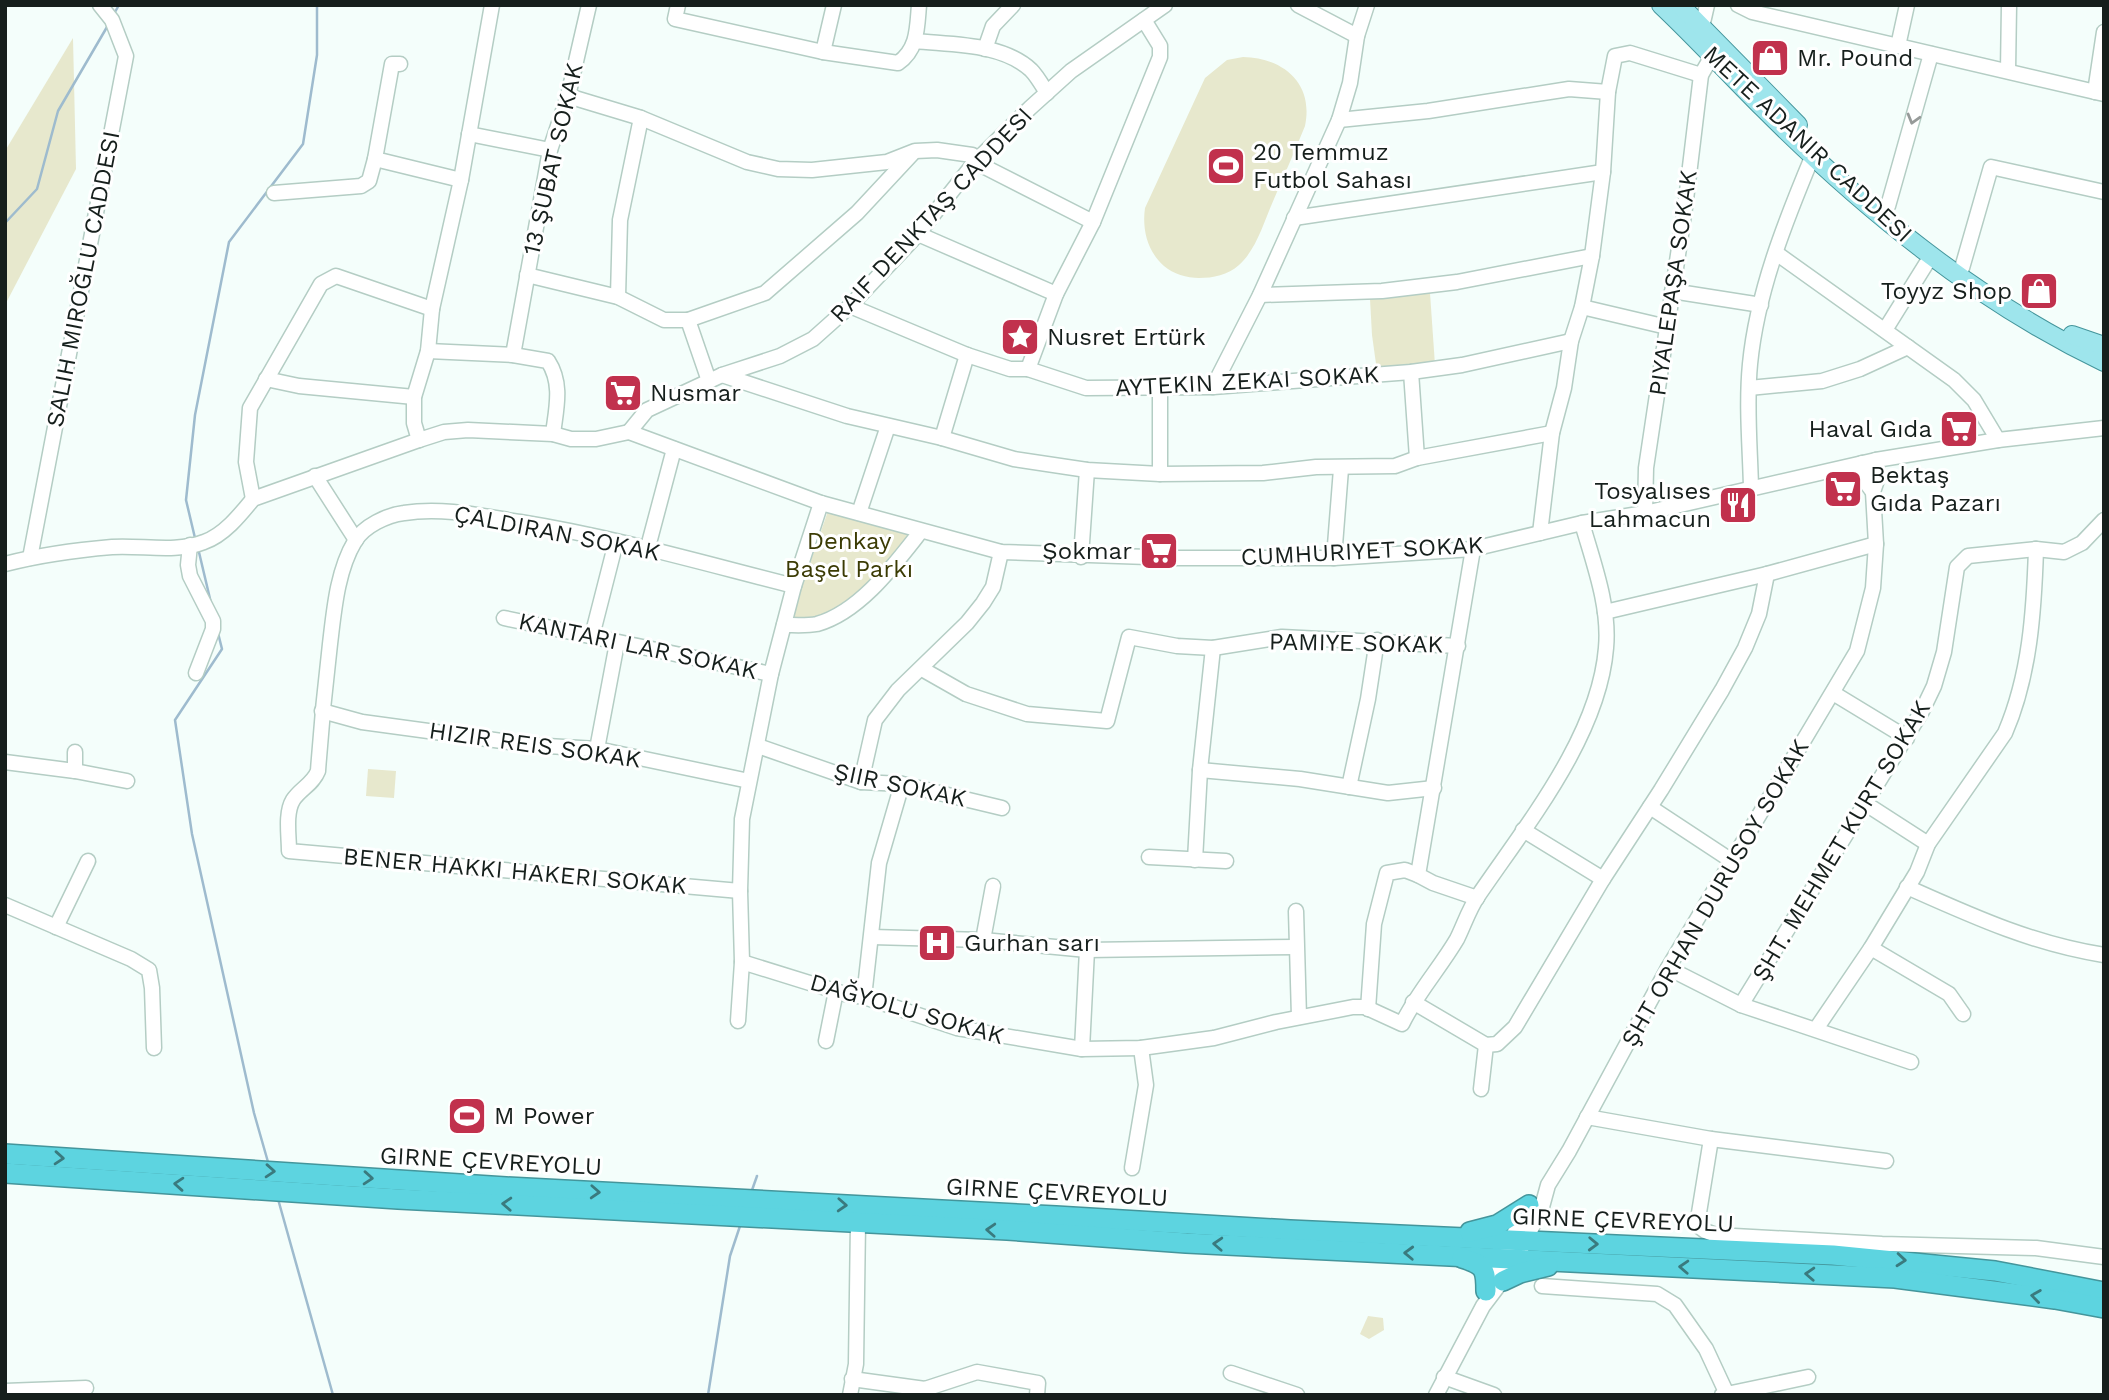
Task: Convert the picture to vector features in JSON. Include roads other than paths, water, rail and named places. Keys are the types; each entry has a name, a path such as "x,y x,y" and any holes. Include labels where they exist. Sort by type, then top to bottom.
{"highway":[{"name":"GIRNE ÇEVREYOLU","path":"5,1154 240,1170 303,1183"},
{"name":"GIRNE ÇEVREYOLU","path":"5,1173 247,1188 303,1183 506,1187 772,1210 1513,1249 1755,1250 1916,1261 1995,1271 2104,1292"},
{"path":"1452,1246 1497,1225 1529,1205"},
{"name":"GIRNE ÇEVREYOLU","path":"772,1210 858,1223 1248,1246 1452,1246"},
{"path":"1452,1246 1482,1267 1486,1276 1484,1299"},
{"name":"GIRNE ÇEVREYOLU","path":"1513,1249 1569,1261 1895,1278 2043,1297 2104,1308"},
{"path":"1503,1281 1520,1273 1569,1261"}],"main road":[{"path":"1677,8 1702,27 1817,143 1962,268 2048,323 2104,346"},
{"path":"1677,8 1712,55 1813,155 1931,256 1997,303 2066,344 2104,362"}],"street":[{"name":"SALIH MIROĞLU CADDESI","path":"30,558 126,56 112,20 100,5"},
{"path":"419,440 414,423 414,397 428,351 432,309 461,180 492,5"},
{"name":"13 ŞUBAT SOKAK","path":"513,355 550,150 568,96 589,5"},
{"path":"678,5 675,19 823,52 898,63 909,55 915,41 919,5"},
{"path":"823,52 834,5"},
{"path":"985,49 993,26 1013,5"},
{"name":"RAIF DENKTAŞ CADDESI","path":"629,432 647,410 716,378 780,356 813,339 850,306 918,233 975,162 1047,93 1071,71 1164,5"},
{"path":"1298,5 1357,36"},
{"path":"1213,387 1260,295 1339,120 1350,83 1357,36 1367,5"},
{"path":"1702,27 1707,5"},
{"path":"1738,5 1752,12 2099,93 2104,32"},
{"path":"1898,46 1907,5"},
{"path":"2008,71 2009,5"},
{"path":"1028,369 1056,294 1093,222 1160,57 1160,47 1144,20"},
{"path":"915,41 985,49 1014,58 1032,71 1047,93"},
{"path":"1539,533 1552,433 1592,256 1603,172 1608,92 1615,55 1630,52 1701,75"},
{"path":"1888,206 1931,54"},
{"name":"PIYALEPAŞA SOKAK","path":"1645,513 1646,468 1701,75 1712,55"},
{"path":"274,193 361,186 369,181 392,64 400,64"},
{"path":"1339,120 1428,111 1569,89 1608,92"},
{"path":"568,96 640,118 763,167 812,170 887,162 915,151 972,155 975,162 1093,222"},
{"path":"618,297 620,220 640,118"},
{"path":"470,134 550,150"},
{"path":"527,275 618,297 664,320 688,320 765,293 858,213 915,151"},
{"path":"1751,487 1750,363 1761,305 1781,233 1813,155"},
{"path":"375,159 461,180"},
{"path":"1962,268 1991,167 2104,192"},
{"path":"1294,218 1603,172"},
{"path":"918,233 1056,294"},
{"path":"1776,253 1954,380 1974,400 1998,440"},
{"path":"1260,295 1395,289 1457,282 1592,256"},
{"path":"1885,330 1931,256"},
{"path":"253,499 246,461 250,408 321,284 335,276 432,309"},
{"path":"1672,290 1761,305"},
{"name":"AYTEKIN ZEKAI SOKAK","path":"850,306 967,355 1010,369 1028,369 1086,388 1213,387 1411,372 1462,365 1571,341"},
{"path":"1582,307 1667,327"},
{"path":"688,320 716,378 846,416 942,438 1014,459 1087,470 1160,474 1263,473 1316,467 1395,466 1417,458 1552,433"},
{"path":"1749,388 1822,381 1860,369 1908,347"},
{"path":"428,351 513,355 548,361 558,384 553,434"},
{"path":"942,438 967,355"},
{"path":"757,364 764,382 773,393"},
{"path":"1411,372 1417,458"},
{"path":"266,379 299,386 414,397"},
{"path":"1160,389 1160,474"},
{"name":"RAIF DENKTAŞ CADDESI","path":"645,438 649,422 680,395"},
{"path":"859,513 872,466 888,426"},
{"name":"CUMHURIYET SOKAK","path":"629,432 821,503 1001,552 1081,557 1334,558 1473,549 1869,462 1998,440 2104,428"},
{"path":"5,564 111,547 174,548 203,543 238,518 253,499 444,432 468,430 553,434 571,439 597,439 629,432"},
{"path":"648,547 674,449"},
{"name":"ŞHT ORHAN DURUSOY SOKAK","path":"1484,1299 1503,1281 1513,1249 1542,1207 1548,1185 1668,968 1857,651 1873,588 1876,544 1873,492 1878,477 1869,462"},
{"path":"1334,558 1341,468"},
{"path":"1081,557 1087,470"},
{"path":"315,476 356,540"},
{"path":"738,1021 742,962 742,818 771,674 794,586 821,503"},
{"path":"740,891 289,850 289,810 293,800 315,779 318,771 322,711 335,606 342,575 356,540 382,518 404,513 440,511 570,530 648,547 684,559 794,586"},
{"path":"1816,1029 1871,948 1917,872 1928,844 1990,757 2013,715 2029,648 2036,549 2064,552 2073,549 2104,520"},
{"path":"1582,523 1605,612 1607,646 1596,700 1572,752 1506,858 1477,898 1456,939 1413,1002 1486,1045 1497,1044 1515,1027 1603,879 1722,690 1745,648 1759,614 1767,574"},
{"path":"784,625 816,624 846,609 884,577 921,531"},
{"path":"592,636 616,542"},
{"path":"1605,612 1767,574 1876,544"},
{"path":"190,545 190,576 214,621 196,673"},
{"path":"1418,875 1473,549"},
{"name":"ŞHT. MEHMET KURT SOKAK","path":"1741,1005 1907,738 1934,686 1944,652 1957,567 1968,556 2036,549"},
{"path":"861,782 875,720 898,690 967,623 983,603 993,587 1001,552"},
{"path":"505,618 771,674"},
{"name":"PAMIYE SOKAK","path":"922,669 966,694 1027,714 1107,721 1129,636 1177,646 1213,648 1282,637 1458,646"},
{"path":"1349,787 1368,699 1377,640"},
{"path":"597,750 617,643"},
{"path":"1195,860 1199,770 1213,648"},
{"path":"1833,693 1907,738"},
{"path":"322,711 362,722 531,745 597,750 749,781"},
{"name":"ŞIIR SOKAK","path":"758,746 861,782 902,784 1002,808"},
{"path":"75,752 75,771"},
{"path":"5,762 127,781"},
{"path":"1199,770 1300,779 1388,793 1434,788"},
{"path":"864,997 879,863 902,784"},
{"path":"1866,804 1928,844"},
{"path":"1650,807 1732,861"},
{"path":"1523,830 1603,879"},
{"path":"1149,857 1226,861"},
{"path":"55,927 88,861"},
{"path":"1368,1009 1374,924 1387,873 1405,870 1477,898"},
{"path":"983,940 993,886"},
{"path":"1907,887 1992,925 2066,949 2104,955"},
{"path":"5,905 131,959 149,970 154,1048"},
{"path":"1296,911 1299,1017"},
{"path":"872,937 983,940 1087,950 1296,947"},
{"path":"1871,948 1949,994 1963,1014"},
{"path":"1082,1049 1087,950"},
{"name":"DAĞYOLU SOKAK","path":"742,962 864,997 957,1028 1082,1049 1141,1048 1214,1038 1353,1007 1364,1007 1402,1024 1413,1002"},
{"path":"1668,968 1741,1005 1911,1062"},
{"path":"826,1041 836,990"},
{"path":"1481,1089 1486,1045"},
{"path":"1132,1168 1146,1085 1141,1048"},
{"path":"1587,1117 1711,1139 1886,1161"},
{"path":"1711,1139 1697,1225 1716,1235 1882,1244 2036,1248 2104,1257"},
{"path":"1436,1395 1484,1299 1513,1249 1529,1205 1548,1185"},
{"path":"850,1395 856,1364 858,1223"},
{"path":"1542,1286 1657,1294 1675,1305 1706,1349 1724,1394 1808,1377"},
{"path":"852,1379 925,1389 977,1372 1038,1383 1037,1395"},
{"path":"1231,1373 1297,1395"},
{"path":"1444,1377 1494,1395"},
{"path":"5,1391 86,1388"}],"waterway":[{"path":"115,12 119,5"},
{"path":"195,538 186,500 195,415 229,242 303,144 317,55 317,5"},
{"path":"5,223 37,189 58,111 107,27"},
{"path":"198,548 211,603"},
{"path":"218,633 222,649 175,720 192,834 254,1113 268,1162"},
{"path":"751,1193 757,1176"},
{"path":"278,1199 333,1395"},
{"path":"708,1395 730,1256 741,1223"}],"place":[{"name":"Mr. Pound","path":"1770,58"},
{"name":"20 Temmuz Futbol Sahası","path":"1226,166"},
{"name":"Toyyz Shop","path":"2039,291"},
{"name":"Nusret Ertürk","path":"1020,337"},
{"name":"Nusmar","path":"623,393"},
{"name":"Haval Gıda","path":"1959,429"},
{"name":"Bektaş Gıda Pazarı","path":"1843,489"},
{"name":"Tosyalıses Lahmacun","path":"1738,505"},
{"name":"Şokmar","path":"1159,551"},
{"name":"Gurhan sarı","path":"937,943"},
{"name":"M Power","path":"467,1116"}],"park label":[{"name":"Denkay Başel Parkı","path":"849,555"}]}
